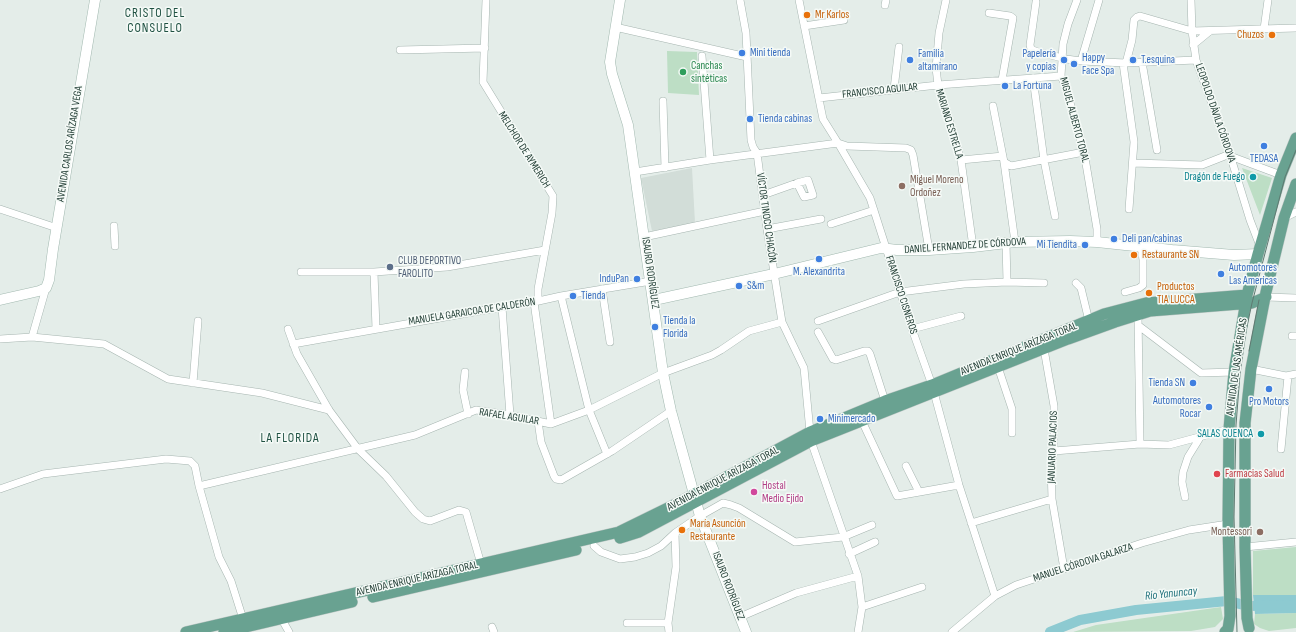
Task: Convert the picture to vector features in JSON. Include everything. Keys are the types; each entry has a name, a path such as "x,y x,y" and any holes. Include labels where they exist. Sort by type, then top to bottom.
{"main road":[{"name":"AVENIDA DE LAS AMÉRICAS","path":"1226,631 1230,616 1228,462 1234,372 1246,299 1281,175 1296,138"},
{"name":"AVENIDA DE LAS AMÉRICAS","path":"1226,631 1237,625 1243,625 1251,628 1246,591 1244,477 1245,423 1251,370 1266,297 1284,218 1294,208 1296,184"},
{"name":"AVENIDA ENRIQUE ARÍZAGA TORAL","path":"810,437 862,421 1111,312 1146,303 1246,299 1258,301 1266,297"},
{"name":"AVENIDA ENRIQUE ARÍZAGA TORAL","path":"224,632 594,546 639,532 695,498 810,437 885,401 933,389 998,367 1115,322 1138,321 1150,311 1246,299"},
{"path":"1228,462 1244,477"},
{"name":"AVENIDA ENRIQUE ARÍZAGA TORAL","path":"186,632 619,532 695,498"}],"street":[{"name":"AVENIDA CARLOS ARÍZAGA VEGA","path":"46,288 49,280 95,0"},
{"name":"MELCHOR DE AYMERICH","path":"486,0 483,82 553,196 552,213 536,302 551,424"},
{"name":"ISAURO RODRÍGUEZ","path":"620,0 610,62 612,74 628,125 664,373 671,411 700,516 746,632"},
{"name":"VÍCTOR TINOCO CHACÓN","path":"740,0 746,34 751,140 757,153 767,229 782,322 804,368 810,437 843,537 858,576 862,607 858,632"},
{"name":"FRANCISCO CISNEROS","path":"799,0 820,98 823,119 870,198 933,389 959,485 995,596"},
{"name":"MARIANO ESTRELLA","path":"946,0 938,33 936,68 938,85 950,119 961,160 973,247"},
{"name":"MIGUEL ALBERTO TORAL","path":"1077,0 1063,44 1061,76 1084,152 1097,229 1097,242"},
{"path":"1081,61 1100,0"},
{"name":"LEOPOLDO DÁVILA CÓRDOVA","path":"1191,0 1192,31 1196,60 1230,155 1259,250"},
{"path":"1264,29 1268,0"},
{"path":"1036,2 1030,45 1031,49 1063,58 1081,61 1125,63 1196,60"},
{"path":"989,13 1010,16 1013,18 1002,80"},
{"path":"1129,209 1134,142 1125,63 1132,40 1134,20 1140,16 1192,31 1296,28"},
{"path":"804,26 844,20"},
{"path":"615,27 747,57"},
{"path":"1194,44 1210,31"},
{"path":"894,89 899,47"},
{"path":"400,50 485,48"},
{"path":"702,56 710,160"},
{"path":"1142,62 1157,150"},
{"name":"FRANCISCO AGUILAR","path":"820,98 894,89 1061,76"},
{"path":"1033,78 1044,160 1054,216"},
{"path":"663,101 665,168"},
{"path":"993,106 1004,159 1011,242 1007,282"},
{"path":"635,172 838,142 847,146 906,148 911,150 913,155 928,250"},
{"path":"961,160 1004,159 1011,166 1084,152"},
{"path":"1133,163 1202,165 1230,155 1281,175"},
{"path":"763,195 797,183"},
{"path":"0,209 57,228"},
{"path":"832,224 874,210"},
{"path":"644,237 765,211"},
{"path":"767,229 821,219"},
{"path":"114,226 115,246"},
{"name":"DANIEL FERNANDEZ DE CÓRDOVA","path":"654,300 774,274 881,248 897,250 928,250 973,247 1011,242 1070,241 1097,242 1234,255 1259,250"},
{"path":"1125,292 1139,288 1143,285 1143,260 1141,246"},
{"path":"301,272 374,272 447,267 545,250"},
{"path":"374,272 376,329"},
{"name":"MANUELA GARAICOA DE CALDERÓN","path":"293,344 651,281"},
{"path":"818,321 900,292 964,284 1007,282 1044,283"},
{"path":"1076,284 1081,288 1089,321"},
{"path":"0,300 39,292 46,288"},
{"path":"32,337 46,288"},
{"path":"602,289 610,342"},
{"path":"561,296 589,410 607,454"},
{"path":"1266,297 1296,298"},
{"path":"502,307 510,415"},
{"path":"912,329 961,316"},
{"path":"193,383 198,321"},
{"path":"1138,321 1200,373 1234,372"},
{"path":"1138,321 1140,444"},
{"name":"RAFAEL AGUILAR","path":"199,486 415,435 476,410 510,415 551,424 589,410 664,373 721,350 748,331 782,322"},
{"path":"288,329 297,354 329,410 358,449 386,476 415,512 423,519 430,521 459,510 466,512 481,564"},
{"path":"818,332 833,359 836,360 868,351 885,401"},
{"path":"0,339 32,337 104,344 168,380 262,393 329,410"},
{"name":"JANUARIO PALACIOS","path":"1044,349 1054,406 1054,451 1051,466 1052,499 1064,569"},
{"path":"998,367 1012,409 1012,433"},
{"path":"1251,370 1288,376 1296,374"},
{"path":"465,372 463,390 468,414"},
{"path":"1281,449 1288,376"},
{"path":"538,421 541,442 554,476 556,479 561,480 607,454 671,411"},
{"path":"862,421 897,496 959,485"},
{"path":"1054,451 1140,444 1169,445 1229,429"},
{"path":"1185,497 1182,482 1183,472 1188,457 1201,436"},
{"path":"0,489 43,474 166,459 190,460 195,466 219,558 231,581 243,619"},
{"path":"906,466 919,492"},
{"path":"971,523 1052,499"},
{"path":"594,546 601,552 620,559 648,553 661,546 675,533 700,516 722,504 731,504 740,508 795,542 843,537 872,525"},
{"name":"MANUEL CÓRDOVA GALARZA","path":"952,632 995,596 1016,585 1142,543 1189,530 1228,524"},
{"path":"670,632 668,623 676,567 675,533"},
{"path":"849,554 875,542"},
{"path":"1245,547 1296,542"},
{"path":"740,616 796,593 858,576"},
{"path":"862,607 922,587"},
{"path":"282,618 289,632"},
{"path":"626,623 668,623"}],"shaded area":[{"path":"692,168 695,223 652,231 641,178"}],"green space":[{"name":"Canchas sintéticas","path":"667,51 697,52 699,95 668,93"},
{"path":"1242,168 1272,178 1260,215"},
{"path":"1296,547 1296,595 1253,595 1253,551"},
{"path":"1221,607 1223,619 1215,627 1191,631 1073,632 1096,625"},
{"path":"1296,613 1296,628 1269,631 1254,624 1255,614"}],"water":[{"path":"1253,595 1296,595 1296,613 1255,614"}],"waterway":[{"name":"Río Yanuncay","path":"1050,632 1080,620 1136,610 1227,601 1249,606 1296,605"}],"tram line":[{"path":"1237,632 1234,517 1236,425 1240,374 1246,331 1252,303 1285,177 1296,150"},
{"path":"1249,351 1259,300"}],"place":[{"name":"Mr Karlos","path":"807,15"},
{"name":"Chuzos","path":"1272,35"},
{"name":"Mini tienda","path":"742,53"},
{"name":"Familia altamirano","path":"910,60"},
{"name":"Papelería y copias","path":"1064,60"},
{"name":"T.esquina","path":"1133,60"},
{"name":"Happy Face Spa","path":"1074,64"},
{"name":"Canchas sintéticas","path":"683,72"},
{"name":"La Fortuna","path":"1005,86"},
{"name":"Tienda cabinas","path":"750,119"},
{"name":"TEDASA","path":"1264,146"},
{"name":"Dragón de Fuego","path":"1253,177"},
{"name":"Miguel Moreno Ordoñez","path":"902,186"},
{"name":"Deli pan/cabinas","path":"1114,239"},
{"name":"Mi Tiendita","path":"1085,245"},
{"name":"Restaurante SN","path":"1134,255"},
{"name":"M. Alexandrita","path":"819,259"},
{"name":"CLUB DEPORTIVO FAROLITO","path":"390,267"},
{"name":"Automotores Las Americas","path":"1221,274"},
{"name":"InduPan","path":"637,279"},
{"name":"S&m","path":"739,286"},
{"name":"Productos TIA LUCCA","path":"1149,293"},
{"name":"Tienda","path":"573,296"},
{"name":"Tienda la Florida","path":"655,327"},
{"name":"Tienda SN","path":"1193,383"},
{"name":"Pro Motors","path":"1269,389"},
{"name":"Automotores Rocar","path":"1209,407"},
{"name":"Minimercado","path":"820,419"},
{"name":"SALAS CUENCA","path":"1261,434"},
{"name":"Farmacias Salud","path":"1217,474"},
{"name":"Hostal Medio Ejido","path":"754,492"},
{"name":"María Asunción Restaurante","path":"682,530"},
{"name":"Montessori","path":"1260,532"}],"district":[{"name":"CRISTO DEL CONSUELO","path":"155,22"},
{"name":"LA FLORIDA","path":"290,439"}]}
